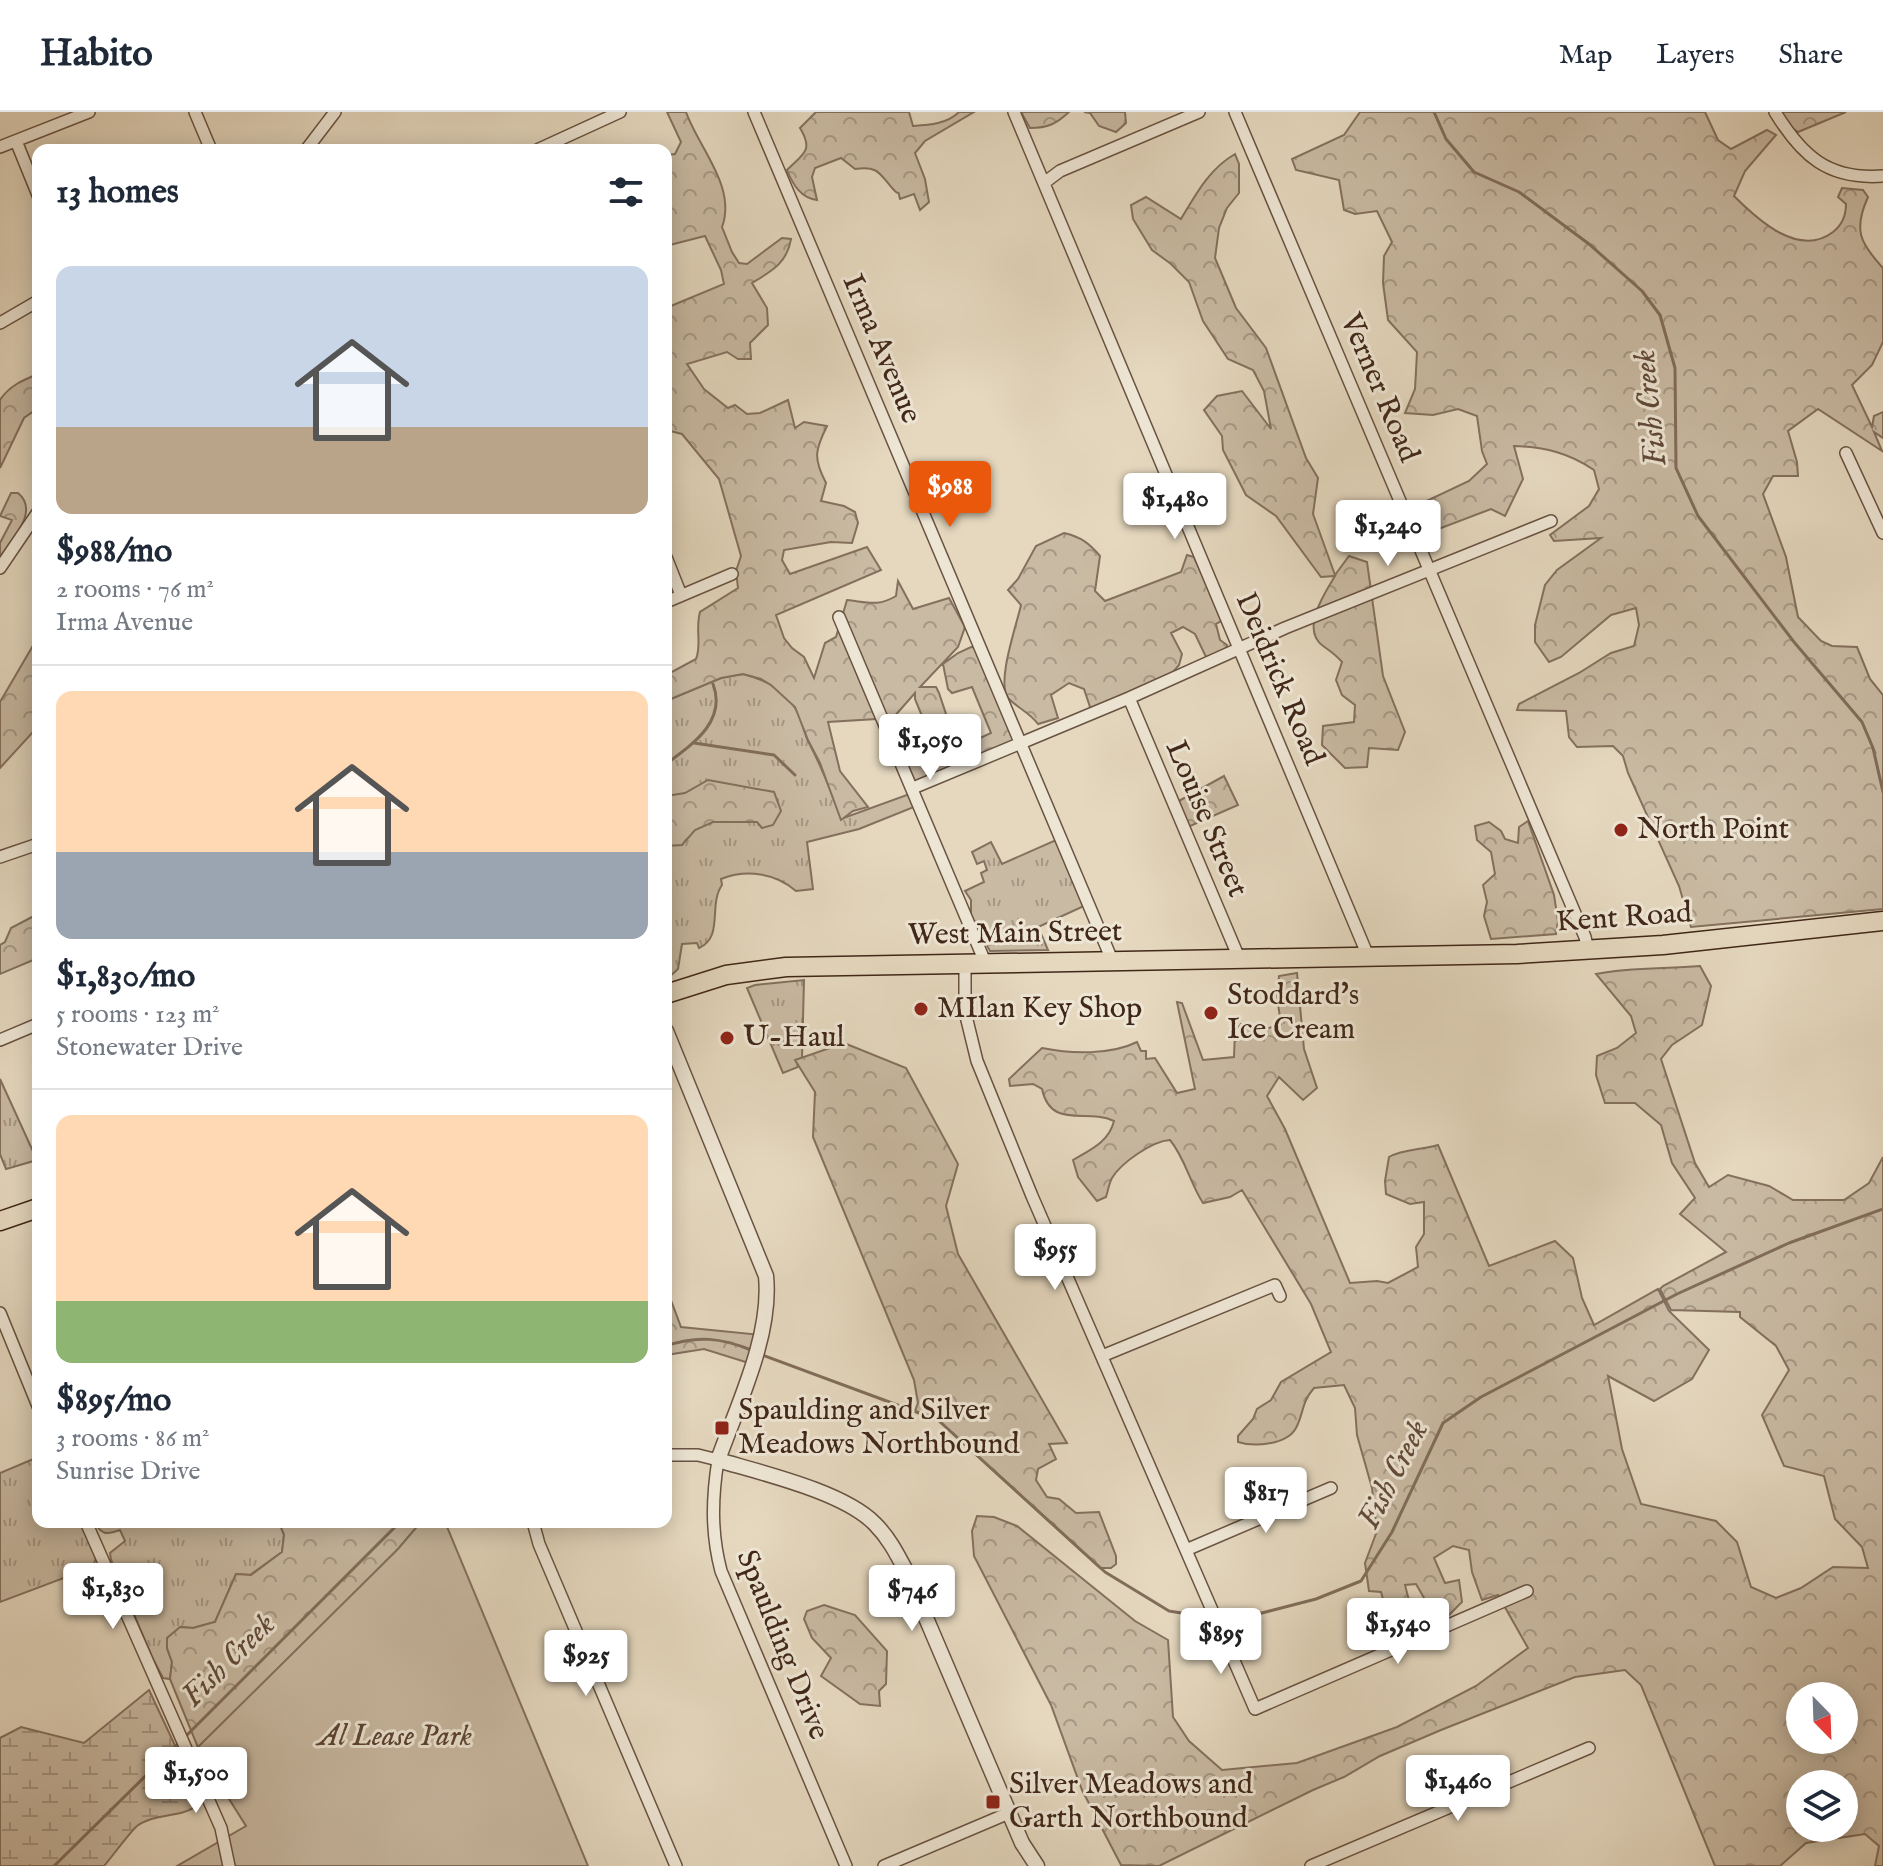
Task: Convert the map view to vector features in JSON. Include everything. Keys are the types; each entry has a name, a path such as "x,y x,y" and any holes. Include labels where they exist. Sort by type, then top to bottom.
{"main road":[{"name":"Kent Road","path":"1368,956 1517,954 1663,945 1883,921"},
{"name":"West Main Street","path":"672,992 726,975 765,968 1368,956"},
{"path":"0,1221 32,1210"}],"street":[{"path":"0,147 89,112"},
{"path":"195,112 208,144"},
{"path":"311,144 335,112"},
{"path":"550,144 620,112"},
{"name":"Irma Avenue","path":"754,112 1112,960"},
{"name":"Deidrick Road","path":"1014,112 1368,956"},
{"path":"1044,183 1060,171 1199,112"},
{"name":"Verner Road","path":"1235,112 1526,795 1588,950"},
{"path":"1775,112 1799,149 1821,164 1853,174 1883,176"},
{"path":"16,141 32,180"},
{"path":"0,323 32,304"},
{"path":"1846,453 1883,533"},
{"path":"0,568 32,521"},
{"path":"913,788 1551,521"},
{"path":"672,572 681,595"},
{"path":"672,599 732,574"},
{"path":"839,617 985,962"},
{"name":"Louise Street","path":"1129,698 1239,958"},
{"path":"0,857 32,846"},
{"path":"965,963 965,1012 977,1061 1255,1709 1527,1591"},
{"path":"0,1040 32,1027"},
{"name":"Spaulding Drive","path":"672,1046 761,1261 767,1288 762,1335 718,1460 713,1504 715,1549 721,1571 846,1866"},
{"path":"1102,1356 1275,1285 1280,1296"},
{"path":"0,1313 32,1391"},
{"path":"672,1455 698,1455 718,1460 849,1505 881,1531 906,1571 1022,1843 1037,1866"},
{"path":"1186,1550 1331,1488"},
{"path":"89,1528 221,1828 229,1866"},
{"path":"535,1528 676,1866"},
{"path":"1311,1866 1589,1748"},
{"path":"884,1866 1009,1813"}],"green space":[{"path":"667,112 686,112 714,168 724,197 722,227 739,263 747,264 782,238 791,239 782,260 752,283 767,308 768,325 750,343 751,359 738,359 727,352 687,364 704,389 728,408 735,405 747,414 760,413 788,400 795,428 804,422 827,426 817,454 826,483 821,501 855,512 858,523 852,543 831,542 784,550 782,560 790,574 867,547 881,570 776,615 784,638 804,657 814,678 825,643 836,637 847,600 884,602 896,596 898,581 913,609 949,598 965,627 958,647 920,687 936,687 962,762 916,783 899,749 901,741 919,744 931,738 915,693 893,718 828,722 840,771 868,807 853,811 841,820 795,707 771,685 743,674 721,678 672,698 672,672 696,659 700,612 738,588 736,571 741,556 719,479 682,434 672,432 672,306 724,284 705,236 672,244 672,154 681,142"},
{"path":"816,112 909,112 913,126 943,121 959,112 974,112 925,141 915,153 925,179 929,202 920,210 914,194 900,199 899,193 878,172 869,168 855,169 841,158 815,168 812,177 817,200 802,194 787,170 805,152 806,142 800,128"},
{"path":"1021,112 1069,112 1051,124 1030,128"},
{"path":"1084,112 1125,112 1126,123 1116,132 1099,126 1090,113"},
{"path":"1360,112 1705,112 1718,140 1731,149 1767,130 1776,135 1745,171 1734,196 1780,233 1807,241 1820,239 1833,232 1843,220 1846,204 1838,197 1842,188 1863,190 1868,197 1860,227 1864,243 1883,268 1883,342 1872,365 1852,385 1872,427 1874,416 1883,412 1883,438 1874,432 1882,451 1818,409 1788,431 1798,476 1773,476 1763,494 1786,557 1798,617 1821,641 1832,646 1857,647 1870,679 1883,695 1883,909 1691,927 1679,886 1623,756 1613,746 1577,747 1569,737 1566,711 1517,710 1519,704 1611,653 1634,646 1639,625 1636,608 1611,615 1561,657 1549,662 1535,642 1535,625 1545,585 1557,570 1601,538 1554,541 1550,535 1589,506 1599,489 1594,470 1566,455 1514,446 1523,479 1505,516 1491,509 1428,533 1418,505 1469,481 1487,464 1477,416 1458,409 1433,415 1405,413 1415,389 1417,352 1388,320 1383,283 1384,256 1392,242 1377,211 1355,214 1344,210 1339,180 1296,170 1292,159 1344,135"},
{"path":"1778,112 1846,112 1798,132 1785,123"},
{"path":"1235,154 1239,164 1239,193 1227,208 1219,228 1215,258 1236,308 1266,348 1306,458 1318,478 1313,514 1335,575 1349,556 1367,562 1383,676 1405,732 1398,750 1369,748 1367,767 1345,768 1322,745 1323,726 1354,722 1355,705 1342,695 1336,680 1342,662 1323,646 1314,630 1317,611 1335,576 1321,577 1276,516 1246,495 1223,450 1222,436 1204,410 1217,396 1242,391 1271,429 1264,391 1253,370 1228,359 1203,321 1189,282 1152,250 1133,219 1131,205 1146,197 1181,219 1210,175"},
{"path":"32,377 32,412 24,418 0,468 0,400"},
{"path":"11,493 18,493 24,500 25,516 17,534 0,557 0,543 12,520 0,516"},
{"path":"1064,533 1084,541 1100,556 1095,591 1105,601 1181,572 1187,555 1194,557 1223,620 1216,624 1220,640 1227,645 1224,652 1207,659 1195,634 1183,627 1171,633 1182,654 1179,665 1169,677 1091,710 1084,689 1069,683 1051,695 1058,718 1038,724 1005,692 1006,668 1021,605 1008,590 1018,579 1036,546"},
{"path":"32,647 32,733 0,768 0,702"},
{"path":"971,647 977,648 1021,743 976,761 970,744 972,737 978,739 991,733 972,687 952,693 948,689 943,664"},
{"path":"743,674 785,695 799,716 841,819 915,792 919,805 859,829 807,842 813,889 796,891 779,880 760,874 741,874 721,879 711,936 699,948 697,943 682,944 678,969 672,974 672,698 721,678"},
{"path":"1224,776 1238,805 1188,827 1177,802"},
{"path":"708,780 774,792 781,811 773,825 762,828 757,822 713,822 695,830 682,845 672,846 672,795 685,793"},
{"path":"1528,821 1554,895 1558,921 1556,934 1491,939 1484,916 1487,902 1483,885 1495,874 1491,852 1477,840 1475,826 1489,822 1501,831 1505,839 1518,843 1519,827"},
{"path":"1056,840 1084,906 1038,927 1048,950 990,951 971,918 971,900 965,891 984,882 981,873 987,870 984,861 977,864 972,852 991,842 1002,864"},
{"path":"32,917 32,961 0,974 0,945 5,942 11,928"},
{"path":"1700,966 1711,986 1702,1025 1672,1045 1661,1059 1695,1163 1709,1187 1728,1175 1769,1186 1793,1200 1844,1200 1869,1183 1883,1157 1883,1866 1875,1866 1879,1846 1865,1834 1858,1835 1858,1770 1786,1770 1786,1842 1813,1842 1806,1843 1780,1866 1715,1866 1641,1685 1625,1670 1575,1677 1441,1730 1380,1756 1344,1777 1159,1866 1121,1865 1082,1790 1051,1705 974,1556 972,1531 977,1516 994,1517 1017,1526 1135,1621 1168,1640 1173,1717 1189,1741 1222,1770 1297,1763 1397,1727 1476,1686 1528,1648 1498,1595 1482,1600 1472,1572 1469,1550 1453,1546 1434,1558 1445,1583 1459,1580 1462,1602 1449,1615 1435,1617 1416,1584 1405,1585 1412,1612 1421,1619 1418,1626 1400,1633 1387,1626 1388,1617 1381,1592 1369,1591 1365,1563 1377,1531 1372,1488 1357,1435 1355,1408 1344,1385 1314,1388 1296,1428 1285,1438 1261,1444 1238,1442 1238,1436 1253,1419 1257,1409 1271,1400 1281,1382 1331,1352 1311,1304 1242,1190 1230,1197 1203,1203 1170,1140 1155,1144 1130,1160 1112,1178 1106,1197 1097,1201 1078,1177 1073,1160 1103,1140 1114,1121 1061,1114 1047,1102 1042,1089 1033,1084 1010,1086 1009,1079 1042,1048 1091,1052 1137,1042 1141,1051 1146,1051 1146,1059 1155,1058 1177,1093 1195,1089 1177,1002 1182,1003 1203,1060 1234,1057 1235,1032 1241,1024 1269,1028 1281,1024 1277,997 1279,976 1297,973 1304,1049 1317,1088 1303,1100 1279,1077 1267,1096 1285,1129 1350,1283 1388,1283 1418,1267 1416,1247 1424,1234 1424,1202 1410,1204 1386,1194 1385,1181 1389,1157 1438,1145 1489,1266 1555,1241 1573,1258 1582,1298 1594,1325 1658,1289 1669,1311 1709,1350 1692,1379 1654,1401 1608,1376 1622,1449 1641,1504 1716,1521 1737,1542 1751,1587 1776,1598 1801,1588 1833,1567 1868,1568 1862,1547 1835,1519 1824,1476 1784,1466 1762,1415 1789,1370 1776,1346 1740,1317 1740,1312 1671,1310 1660,1289 1726,1252 1680,1214 1695,1198 1672,1163 1661,1125 1635,1103 1605,1103 1596,1075 1597,1056 1617,1048 1636,1033 1631,1016 1596,974"},
{"path":"804,980 802,1058 796,1060 798,1067 783,1073 747,988"},
{"path":"844,1043 906,1068 958,1164 946,1206 958,1254 1067,1443 1049,1444 1056,1459 1038,1469 1036,1480 1047,1497 1059,1499 1076,1513 1099,1512 1116,1556 1116,1564 1111,1568 1100,1568 938,1420 915,1411 918,1403 914,1380 813,1137 815,1092 795,1060"},
{"path":"0,1079 32,1149 32,1161 6,1169 0,1154"},
{"path":"672,1303 681,1327 762,1335 752,1364 704,1349 672,1354"},
{"path":"32,1460 32,1528 84,1528 96,1558 93,1567 0,1602 0,1473"},
{"path":"281,1528 284,1535 282,1552 250,1575 236,1574 215,1622 193,1628 180,1627 167,1648 172,1662 170,1679 163,1678 152,1657 111,1560 110,1553 125,1541 120,1530 105,1533 99,1529"},
{"path":"281,1528 416,1528 228,1720 223,1732 199,1750 170,1679 172,1662 167,1638 180,1627 193,1628 215,1622 236,1574 251,1575 282,1552 284,1535"},
{"name":"Al Lease Park","path":"416,1528 447,1528 588,1866 177,1866 246,1826 197,1748"},
{"path":"824,1605 855,1615 887,1651 886,1684 879,1691 880,1706 860,1704 821,1676 831,1658 812,1638 804,1619 807,1611"},
{"path":"149,1690 194,1786 197,1806 137,1826 104,1866 0,1866 0,1738 21,1727 84,1743"}],"waterway":[{"name":"Fish Creek","path":"1434,112 1446,139 1474,172 1519,192 1589,244 1642,291 1660,315 1675,368 1676,468 1698,516 1794,642 1862,722 1873,748 1883,792"},
{"path":"672,759 696,740 711,720 716,697 713,684"},
{"path":"694,743 774,755 795,775"},
{"name":"Fish Creek","path":"1220,1617 1250,1616 1316,1599 1361,1581 1392,1532 1443,1423 1481,1397 1677,1294 1789,1243 1883,1209"},
{"name":"Fish Creek","path":"672,1344 709,1339 751,1350"},
{"name":"Fish Creek","path":"762,1355 938,1420 1105,1572 1169,1611 1212,1618"},
{"name":"Fish Creek","path":"185,1737 394,1528"},
{"name":"Fish Creek","path":"54,1866 180,1742"}],"place":[{"name":"North Point","path":"1621,830"},
{"name":"MIlan Key Shop","path":"921,1009"},
{"name":"Stoddard's Ice Cream","path":"1211,1013"},
{"name":"U-Haul","path":"727,1038"},
{"name":"Spaulding and Silver Meadows Northbound","path":"722,1428"},
{"name":"Silver Meadows and Garth Northbound","path":"993,1802"}]}
